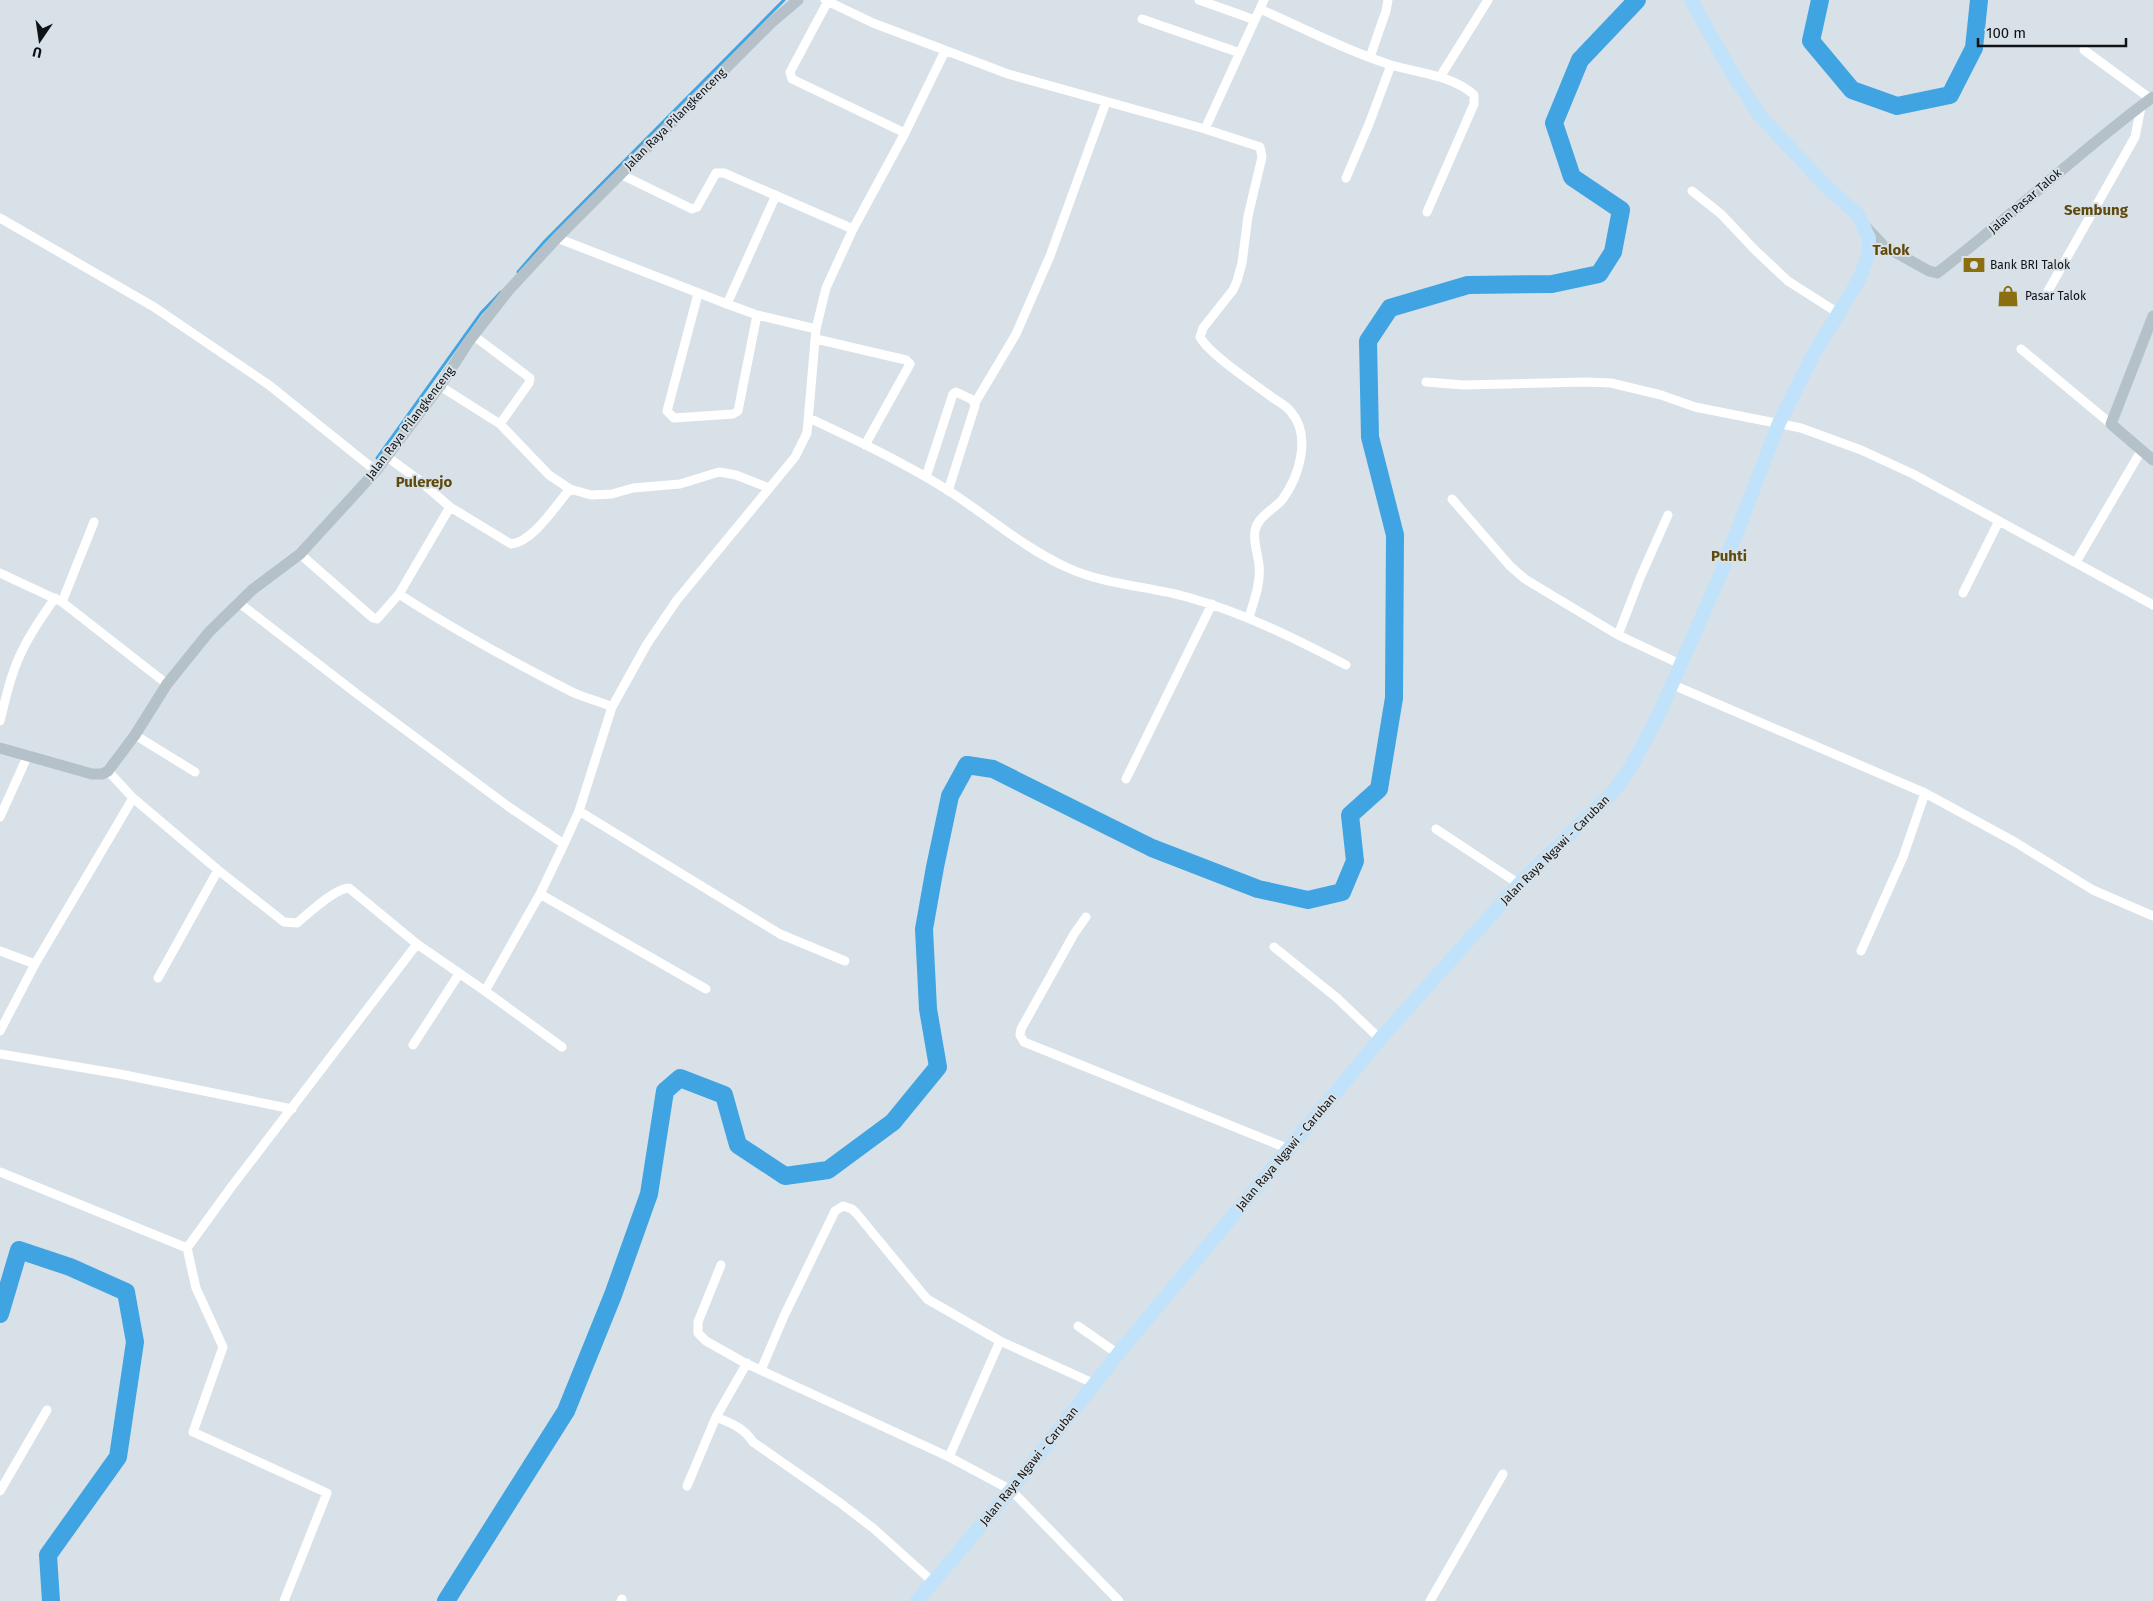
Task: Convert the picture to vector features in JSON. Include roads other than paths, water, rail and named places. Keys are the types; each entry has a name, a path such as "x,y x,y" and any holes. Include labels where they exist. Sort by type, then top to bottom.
{"highway":[{"name":"Jalan Raya Ngawi - Caruban","path":"917,1601 1011,1490 1118,1354 1380,1039 1519,884 1614,791 1642,748 1721,573 1779,423 1812,355 1860,278 1870,251 1869,238 1858,215 1826,186 1760,116 1732,73 1694,4"}],"main road":[{"name":"Jalan Raya Pilangkenceng","path":"108,771 135,735 167,684 209,632 238,602 300,554 376,471 508,292 557,238 620,174 772,22 798,0"},
{"name":"Jalan Pasar Talok","path":"1891,250 1929,272 1937,272 2082,152 2152,98"},
{"path":"1862,222 1891,250"},
{"path":"1867,261 1875,254 1891,250"},
{"path":"2153,316 2111,424 2153,460"},
{"path":"0,748 92,774 102,774 108,771"}],"street":[{"path":"1199,0 1255,20"},
{"path":"1370,57 1388,0"},
{"path":"1440,77 1488,0"},
{"path":"904,134 792,79 790,74 791,68 826,1 945,51 1008,74 1256,144 1262,151 1248,216 1242,263 1237,282 1233,290 1203,328 1200,337 1205,344 1226,362 1291,411 1301,428 1302,444 1298,467 1290,486 1281,501 1257,524 1254,532 1260,571 1257,591 1249,617"},
{"path":"1205,129 1262,4 1370,57 1391,65 1440,77 1470,90 1474,94 1474,104 1427,212"},
{"path":"1142,19 1240,53"},
{"path":"2084,50 2152,98"},
{"path":"485,991 540,894 564,844 579,811 612,707 647,644 677,600 770,488 803,444 809,418 816,334 826,288 853,229 904,134 945,51"},
{"path":"1346,178 1391,65"},
{"path":"948,491 975,403 1016,334 1050,256 1106,102"},
{"path":"2048,291 2135,137 2141,107"},
{"path":"620,174 692,209 697,206 718,172 776,194 853,229"},
{"path":"1692,191 1721,214 1788,281 1838,313"},
{"path":"727,304 776,194"},
{"path":"0,218 154,307 269,385 376,471"},
{"path":"557,238 698,294 757,315 906,360 910,364 865,444"},
{"path":"698,294 668,412 674,418 733,414 738,412 757,315"},
{"path":"474,336 530,378 529,383 500,424"},
{"path":"2021,350 2111,424"},
{"path":"1426,382 1464,385 1611,383 1661,395 1695,407 1779,423 1888,461 2153,605"},
{"path":"440,386 500,424 549,475 570,489 591,495 612,494 633,488 680,484 719,472 736,474 770,488"},
{"path":"926,477 954,394 956,392 973,400 975,403"},
{"path":"809,418 865,444 926,477 1028,545 1066,567 1104,579 1212,604 1249,617 1346,665"},
{"path":"2076,562 2141,451"},
{"path":"386,456 420,481 450,507 512,544 519,544 531,535 570,489"},
{"path":"1452,499 1510,566 1526,579 1618,635 1680,664"},
{"path":"300,554 374,618 377,618 399,594 450,507"},
{"path":"1618,635 1640,578 1668,515"},
{"path":"0,721 12,677 22,651 36,625 58,600 94,522"},
{"path":"1963,593 1999,522"},
{"path":"0,573 58,600 167,684"},
{"path":"399,594 431,615 520,664 573,692 612,707"},
{"path":"238,602 509,808 564,844"},
{"path":"1126,779 1212,604"},
{"path":"1671,684 1925,793 2015,842 2093,890 2153,916"},
{"path":"135,735 195,772"},
{"path":"0,816 28,755"},
{"path":"108,771 132,798 284,922 290,924 297,923 329,897 344,888 348,888 417,944 562,1047"},
{"path":"1861,952 1903,857 1925,793"},
{"path":"0,1032 35,964 132,798"},
{"path":"579,811 780,934 845,961"},
{"path":"1436,829 1519,884"},
{"path":"158,978 218,870"},
{"path":"540,894 706,989"},
{"path":"1086,917 1074,934 1021,1029 1020,1036 1024,1042 1289,1149"},
{"path":"284,1601 327,1493 192,1432 223,1347 196,1288 187,1248 417,944"},
{"path":"1274,946 1337,998 1380,1039"},
{"path":"0,951 35,964"},
{"path":"413,1044 459,974"},
{"path":"0,1054 120,1074 292,1109"},
{"path":"0,1172 187,1248"},
{"path":"761,1370 784,1316 835,1210 843,1206 852,1208 927,1299 1000,1341 1046,1360 1095,1384"},
{"path":"722,1265 698,1322 698,1333 706,1341 761,1370 949,1457 1011,1490 1119,1601"},
{"path":"1078,1326 1118,1354"},
{"path":"949,1457 1000,1341"},
{"path":"687,1486 716,1417 747,1363"},
{"path":"1,1487 46,1410"},
{"path":"716,1417 740,1428 753,1442 839,1502 873,1528 933,1582"},
{"path":"1430,1601 1502,1474"}],"waterway":[{"path":"518,272 545,241 784,0"},
{"path":"446,1601 566,1411 613,1295 649,1194 665,1091 680,1078 724,1095 738,1145 785,1176 828,1170 893,1122 938,1067 928,1009 924,929 950,796 967,765 993,769 1152,848 1258,889 1308,900 1342,892 1355,861 1350,815 1379,789 1394,698 1395,535 1370,437 1368,341 1390,308 1468,285 1552,284 1599,274 1613,252 1621,210 1572,177 1554,123 1580,60 1637,0"},
{"path":"1820,0 1811,41 1852,90 1897,106 1950,95 1974,48 1979,0"},
{"path":"377,458 481,313 501,292"},
{"path":"0,1314 19,1250 70,1267 126,1292 135,1342 118,1457 48,1555 51,1601"}],"place":[{"name":"Bank BRI Talok","path":"1974,265"},
{"name":"Pasar Talok","path":"2008,296"}],"district":[{"name":"Sembung","path":"2096,210"},
{"name":"Talok","path":"1891,250"},
{"name":"Pulerejo","path":"424,482"},
{"name":"Puhti","path":"1729,556"}]}
